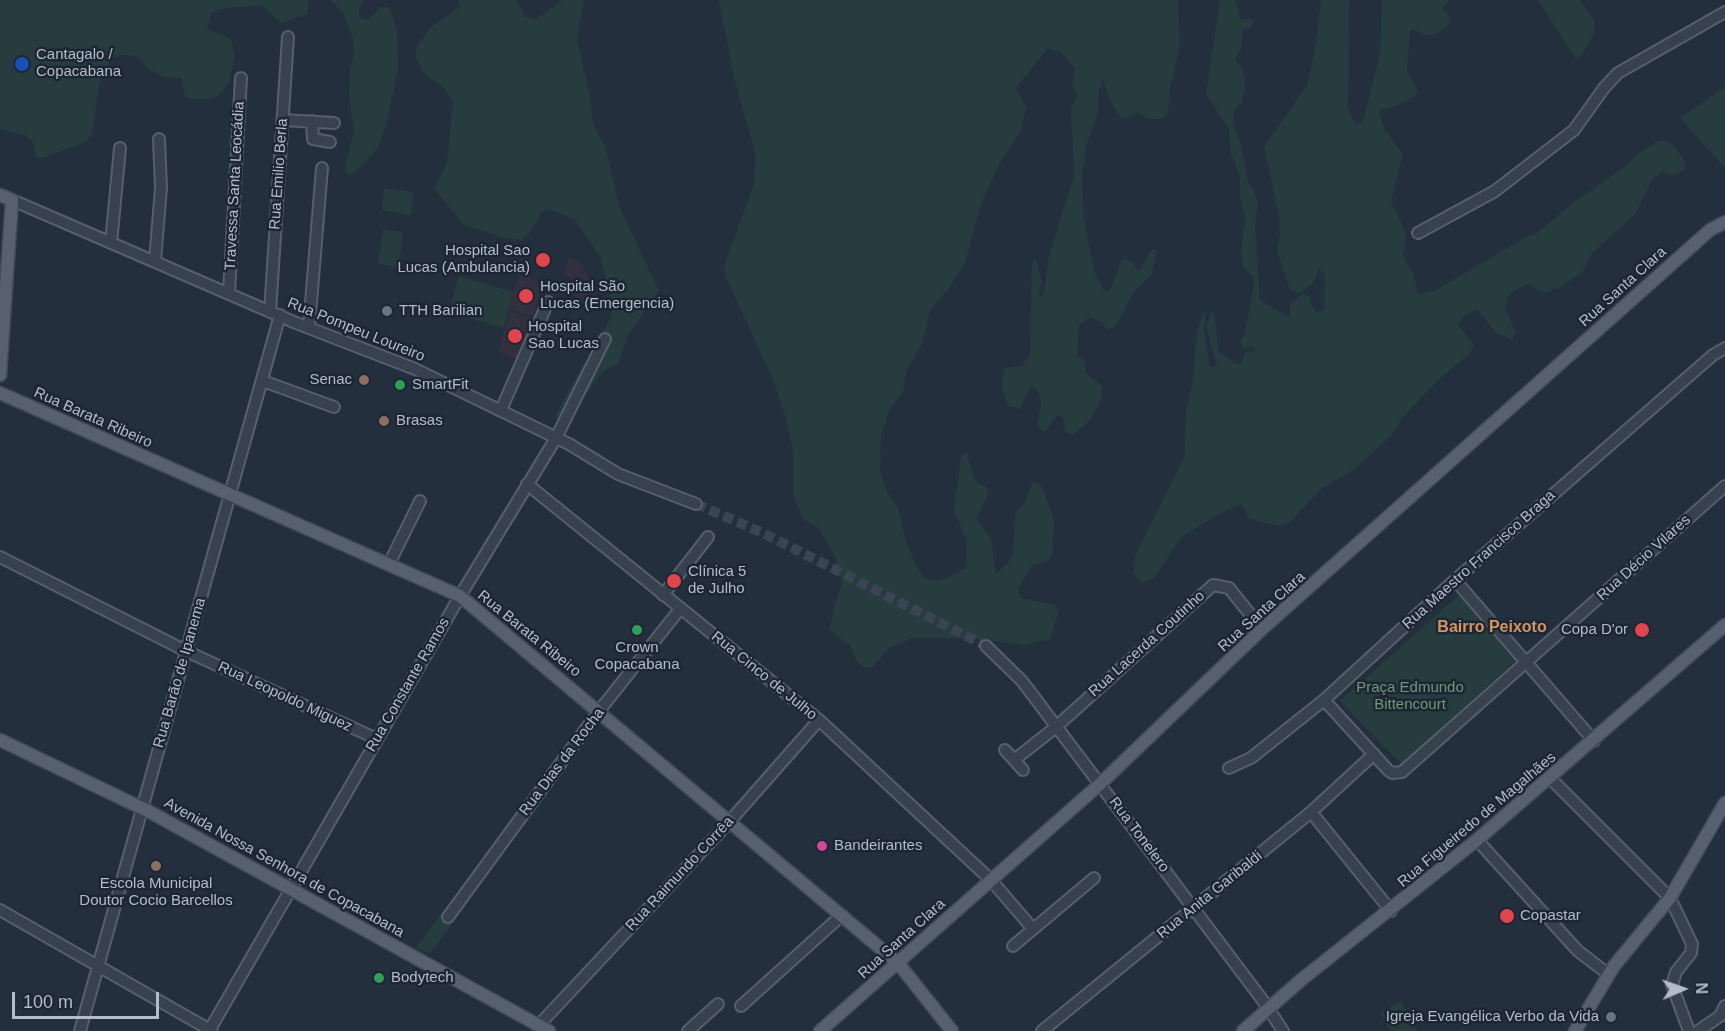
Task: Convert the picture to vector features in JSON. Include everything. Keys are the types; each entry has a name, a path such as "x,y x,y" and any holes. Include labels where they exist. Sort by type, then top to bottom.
{"main road":[{"name":"Rua Pompeu Loureiro","path":"0,195 12,200"},
{"path":"0,375 12,200"},
{"name":"Rua Santa Clara","path":"820,1031 1100,783 1262,629 1722,221"},
{"name":"Rua Barata Ribeiro","path":"0,393 460,596 898,963 952,1031"},
{"name":"Rua Figueiredo de Magalhães","path":"1243,1031 1268,1008 1478,840 1725,625"},
{"name":"Avenida Nossa Senhora de Copacabana","path":"0,740 142,808 544,1028"},
{"path":"1575,1031 1608,974 1670,898 1725,803"}],"street":[{"path":"1418,233 1494,191 1574,130 1604,88 1618,73 1725,12"},
{"name":"Rua Emilio Berla","path":"275,314 288,37"},
{"name":"Travessa Santa Leocádia","path":"229,293 241,78"},
{"path":"283,120 334,123"},
{"path":"312,122 313,139 330,142"},
{"path":"155,261 161,188 159,139"},
{"path":"111,243 120,148"},
{"path":"309,327 322,168"},
{"name":"Rua Pompeu Loureiro","path":"12,200 275,314 415,369 556,438 618,474 696,504"},
{"path":"501,410 548,302"},
{"name":"Rua Barão de Ipanema","path":"80,1031 186,651 232,496 263,381 275,314"},
{"name":"Rua Constante Ramos","path":"210,1031 460,596 556,438 605,339"},
{"name":"Rua Maestro Francisco Braga","path":"1229,768 1251,758 1324,700 1455,580 1713,355 1725,348"},
{"path":"263,381 334,407"},
{"name":"Rua Cinco de Julho","path":"527,484 819,720 991,879 1033,929"},
{"name":"Rua Décio Vilares","path":"1374,754 1392,773 1406,770 1725,486"},
{"path":"389,564 420,501"},
{"path":"663,595 708,537"},
{"name":"Rua Leopoldo Miguez","path":"0,556 186,651 377,739"},
{"path":"1455,580 1594,741"},
{"name":"Rua Lacerda Coutinho","path":"1056,727 1214,585 1229,588 1262,629"},
{"name":"Rua Dias da Rocha","path":"448,917 600,711 680,609"},
{"name":"Rua Tonelero","path":"986,646 1022,681 1193,907 1283,1031"},
{"path":"1324,700 1374,754"},
{"name":"Rua Raimundo Corrêa","path":"544,1028 819,720"},
{"path":"1014,760 1056,727"},
{"path":"1005,750 1023,770"},
{"name":"Rua Anita Garibaldi","path":"1042,1031 1311,812 1374,754"},
{"path":"1550,778 1670,898 1692,944 1691,953 1676,972 1672,985 1689,1031"},
{"path":"1311,812 1391,911"},
{"path":"1478,840 1578,951 1608,974"},
{"path":"1013,946 1094,878"},
{"path":"0,910 210,1031"},
{"path":"741,1006 842,915"},
{"path":"688,1031 718,1004"},
{"path":"1698,1031 1720,1016 1725,1006"}],"shaded area":[{"path":"569,257 579,261 599,292 583,305 566,283 571,278 564,275"},
{"name":"Hospital São Lucas (Emergencia)","path":"520,274 542,283 534,317 508,308"},
{"name":"Hospital Sao Lucas","path":"510,311 533,319 518,360 498,352"}],"green space":[{"path":"0,0 308,0 308,5 307,14 281,23 262,5 220,9 211,13 207,29 231,39 235,56 229,82 219,96 211,99 193,99 185,96 181,78 164,77 149,69 137,56 120,55 112,58 100,81 92,133 87,141 46,157 37,158 32,141 25,135 0,129"},
{"path":"331,0 364,0 359,10 360,18 368,20 381,7 389,7 397,32 398,69 387,122 378,148 355,173 346,174 345,166 354,131 349,97 350,71 354,55 353,38 343,13"},
{"path":"458,0 516,0 526,17 535,20 563,0 584,0 577,40 590,95 593,124 605,147 620,208 659,291 628,335 618,364 602,372 572,414 557,423 556,414 611,318 612,301 600,256 575,220 550,209 542,212 528,235 520,240 504,238 464,225 434,188 447,163 453,103 444,88 423,72 416,57 416,48 431,27 460,7"},
{"path":"719,0 1178,0 1180,46 1170,89 1168,114 1161,119 1148,119 1137,112 1125,119 1121,118 1109,99 1103,78 1099,90 1098,113 1086,146 1082,176 1084,218 1094,270 1103,290 1107,291 1111,288 1122,260 1126,259 1133,263 1139,272 1150,252 1153,249 1157,251 1152,273 1134,292 1115,327 1107,329 1102,322 1090,317 1079,325 1077,356 1084,359 1086,373 1102,386 1101,400 1090,420 1073,435 1065,431 1064,419 1056,416 1046,431 1042,431 1037,425 1041,403 1038,390 1031,386 1020,409 1008,406 1001,385 1005,368 1021,366 1030,356 1032,263 1036,260 1042,282 1038,294 1042,297 1049,255 1074,177 1071,108 1077,96 1072,85 1075,69 1061,52 1048,48 1016,88 1026,108 1021,130 996,170 981,204 966,260 949,288 930,311 923,342 906,372 904,389 889,411 881,435 880,470 884,486 898,508 906,542 916,566 924,577 931,581 944,579 967,567 967,542 954,510 961,458 966,451 978,484 987,487 988,495 976,518 991,539 996,574 1008,563 1012,555 1016,511 1023,506 1033,482 1041,485 1054,519 1052,554 1048,561 1031,566 1018,589 1021,598 1055,605 1058,613 1050,639 1025,645 965,638 912,638 889,648 872,668 863,667 857,661 850,645 835,635 830,628 835,602 842,585 836,559 819,528 803,519 793,495 793,450 785,415 774,382 725,275 724,266 754,184 756,156 734,77"},
{"path":"1220,0 1235,0 1241,20 1250,18 1253,21 1251,27 1242,30 1242,47 1235,59 1243,70 1245,84 1242,102 1234,110 1233,126 1241,144 1248,182 1258,204 1255,224 1260,300 1290,318 1290,305 1302,294 1310,297 1317,313 1324,309 1325,275 1319,268 1313,283 1306,289 1298,293 1290,290 1277,250 1280,233 1279,216 1264,147 1307,85 1315,50 1321,0 1349,0 1348,109 1355,124 1363,122 1380,54 1382,0 1449,0 1442,7 1450,18 1448,26 1433,35 1424,35 1413,29 1410,32 1407,70 1418,91 1416,95 1397,105 1380,110 1379,114 1385,130 1403,154 1391,202 1406,234 1403,256 1414,275 1417,292 1421,294 1434,291 1528,236 1536,234 1569,206 1658,141 1666,141 1674,146 1685,161 1684,170 1672,175 1664,171 1653,178 1635,214 1592,253 1584,270 1563,286 1543,293 1528,284 1509,294 1505,308 1516,333 1512,340 1496,333 1477,309 1462,318 1458,325 1474,345 1470,353 1435,383 1402,418 1390,437 1353,470 1321,489 1290,522 1282,526 1261,522 1248,518 1243,505 1230,508 1181,537 1154,578 1142,583 1134,573 1135,556 1184,458 1186,410 1193,380 1197,331 1203,314 1206,311 1204,329 1210,369 1217,364 1206,327 1213,308 1219,352 1237,364 1241,364 1246,352 1256,351 1252,346 1244,349 1240,342 1245,333 1254,285 1253,277 1244,267 1241,255 1245,216 1240,199 1240,177 1230,150 1229,129 1206,94"},
{"path":"1538,0 1580,0 1595,21 1594,34 1581,56 1576,59"},
{"path":"1725,87 1725,168 1680,118"},
{"path":"384,188 413,192 411,215 382,210"},
{"path":"383,229 403,232 399,267 378,264"},
{"path":"459,276 513,292 503,328 449,312"},
{"name":"Praça Edmundo Bittencourt","path":"1459,595 1515,661 1401,764 1340,701"},
{"path":"442,912 454,921 430,954 416,948"},
{"path":"1401,1001 1417,1031 1390,1031 1380,1012"}],"tunnel":[{"path":"696,504 763,533 986,646"}],"place":[{"name":"Cantagalo / Copacabana","path":"22,64"},
{"name":"Hospital Sao Lucas (Ambulancia)","path":"543,260"},
{"name":"Hospital São Lucas (Emergencia)","path":"526,296"},
{"name":"TTH Barilian","path":"387,311"},
{"name":"Hospital Sao Lucas","path":"515,336"},
{"name":"Senac","path":"364,380"},
{"name":"SmartFit","path":"400,385"},
{"name":"Brasas","path":"384,421"},
{"name":"Clínica 5 de Julho","path":"674,581"},
{"name":"Crown Copacabana","path":"637,630"},
{"name":"Copa D'or","path":"1642,630"},
{"name":"Bandeirantes","path":"822,846"},
{"name":"Escola Municipal Doutor Cocio Barcellos","path":"156,866"},
{"name":"Copastar","path":"1507,916"},
{"name":"Bodytech","path":"379,978"},
{"name":"Igreja Evangélica Verbo da Vida","path":"1611,1017"}],"district":[{"name":"Bairro Peixoto","path":"1492,628"}]}
